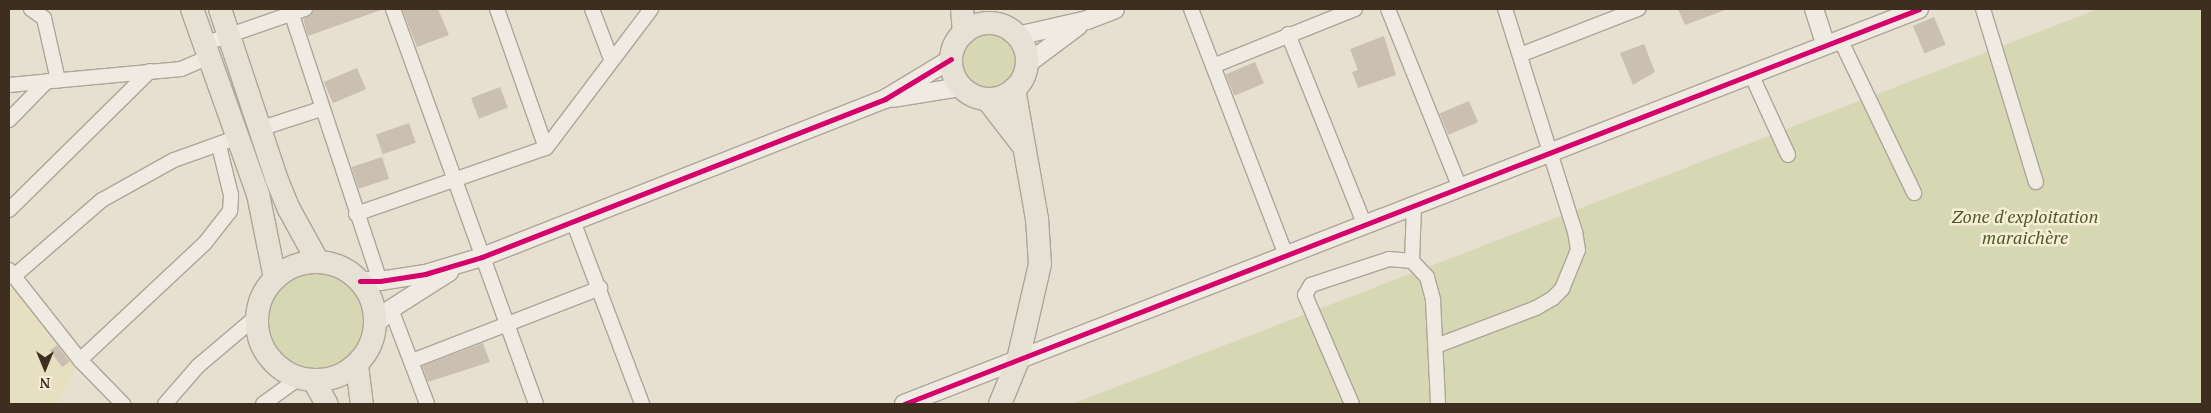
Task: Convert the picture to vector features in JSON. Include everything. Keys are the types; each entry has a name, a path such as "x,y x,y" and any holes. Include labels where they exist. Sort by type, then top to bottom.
{"main road":[{"path":"192,9 207,51 228,140 264,214 275,278"},
{"path":"220,9 259,129 289,209 318,262"},
{"path":"962,9 964,33"},
{"path":"992,16 1017,36 1025,49 1027,64 1023,78 1014,90 1002,97 987,99 972,96 960,87 953,74 951,59 954,45 964,33 992,16"},
{"path":"1000,404 1018,360 1040,264 1038,219 1022,143 1014,90"},
{"path":"987,99 1022,143"},
{"path":"318,262 341,267 370,281 375,308 384,316 371,346 357,365 337,377 306,380 286,373 269,358 259,339 256,317 262,296 275,278 288,269 318,262"},
{"path":"357,365 362,404"},
{"path":"306,380 327,404"}],"street":[{"path":"31,9 44,18 53,81"},
{"path":"9,85 180,69 230,36 291,11 306,9"},
{"path":"394,9 536,404"},
{"path":"497,9 546,148"},
{"path":"592,9 611,60"},
{"path":"356,214 546,148 651,9"},
{"path":"1017,36 1087,20 1115,9"},
{"path":"1191,9 1286,256"},
{"path":"1212,66 1288,34 1355,9"},
{"path":"1388,9 1460,188"},
{"path":"1436,346 1536,308 1562,289 1578,250 1551,152 1505,9"},
{"path":"1520,55 1638,9"},
{"path":"1814,9 1914,193"},
{"path":"904,404 1286,256 1364,223 1414,206 1919,9"},
{"path":"1983,9 2036,182"},
{"path":"291,11 356,214 370,281 458,266 482,258 885,99 951,59"},
{"path":"1027,64 1087,20"},
{"path":"1288,34 1364,223"},
{"path":"9,210 150,71"},
{"path":"1751,74 1788,154"},
{"path":"9,120 53,81"},
{"path":"885,99 960,87"},
{"path":"259,129 321,108"},
{"path":"80,360 204,243 230,211 228,140 174,160 102,200 11,273 80,360 123,404"},
{"path":"1412,261 1414,206"},
{"path":"573,221 600,288 642,404"},
{"path":"1352,404 1306,301 1307,289 1376,261 1412,261 1421,268 1430,287 1436,346 1438,404"},
{"path":"427,404 412,361 384,316 458,266"},
{"path":"412,361 600,288"},
{"path":"165,404 198,366 256,317"},
{"path":"263,404 306,380"}],"shaded area":[{"path":"9,279 79,362 57,404 9,404"}],"green space":[{"name":"Zone d'exploitation maraichère","path":"2098,9 2202,9 2202,404 1072,404"},
{"path":"989,31 1006,36 1014,44 1019,61 1014,78 1006,86 989,91 972,86 964,78 959,61 964,44 972,36"},
{"path":"316,271 335,275 351,285 361,301 365,320 361,339 351,355 335,365 316,369 297,365 281,355 271,339 267,320 271,301 281,285 297,275"}],"building":[{"path":"314,9 381,10 308,36 303,19 311,15"},
{"path":"402,9 438,9 449,35 417,47"},
{"path":"1678,9 1725,9 1725,10 1685,25"},
{"path":"1934,17 1946,45 1925,54 1913,26"},
{"path":"1384,36 1396,75 1358,88 1352,72 1358,70 1350,49"},
{"path":"1644,44 1655,72 1633,85 1620,53"},
{"path":"1255,62 1264,83 1235,96 1226,75"},
{"path":"357,68 366,89 333,103 324,82"},
{"path":"500,87 508,108 479,119 471,98"},
{"path":"1469,101 1478,122 1449,135 1440,114"},
{"path":"409,123 416,143 383,154 376,134"},
{"path":"382,157 389,179 359,189 352,167"},
{"path":"483,343 490,362 428,382 422,366"},
{"path":"57,345 70,362 62,367 50,350"}],"cycle path":[{"path":"904,404 1919,9"},
{"path":"360,281 380,281 425,274 482,257 885,99 951,59"}]}
